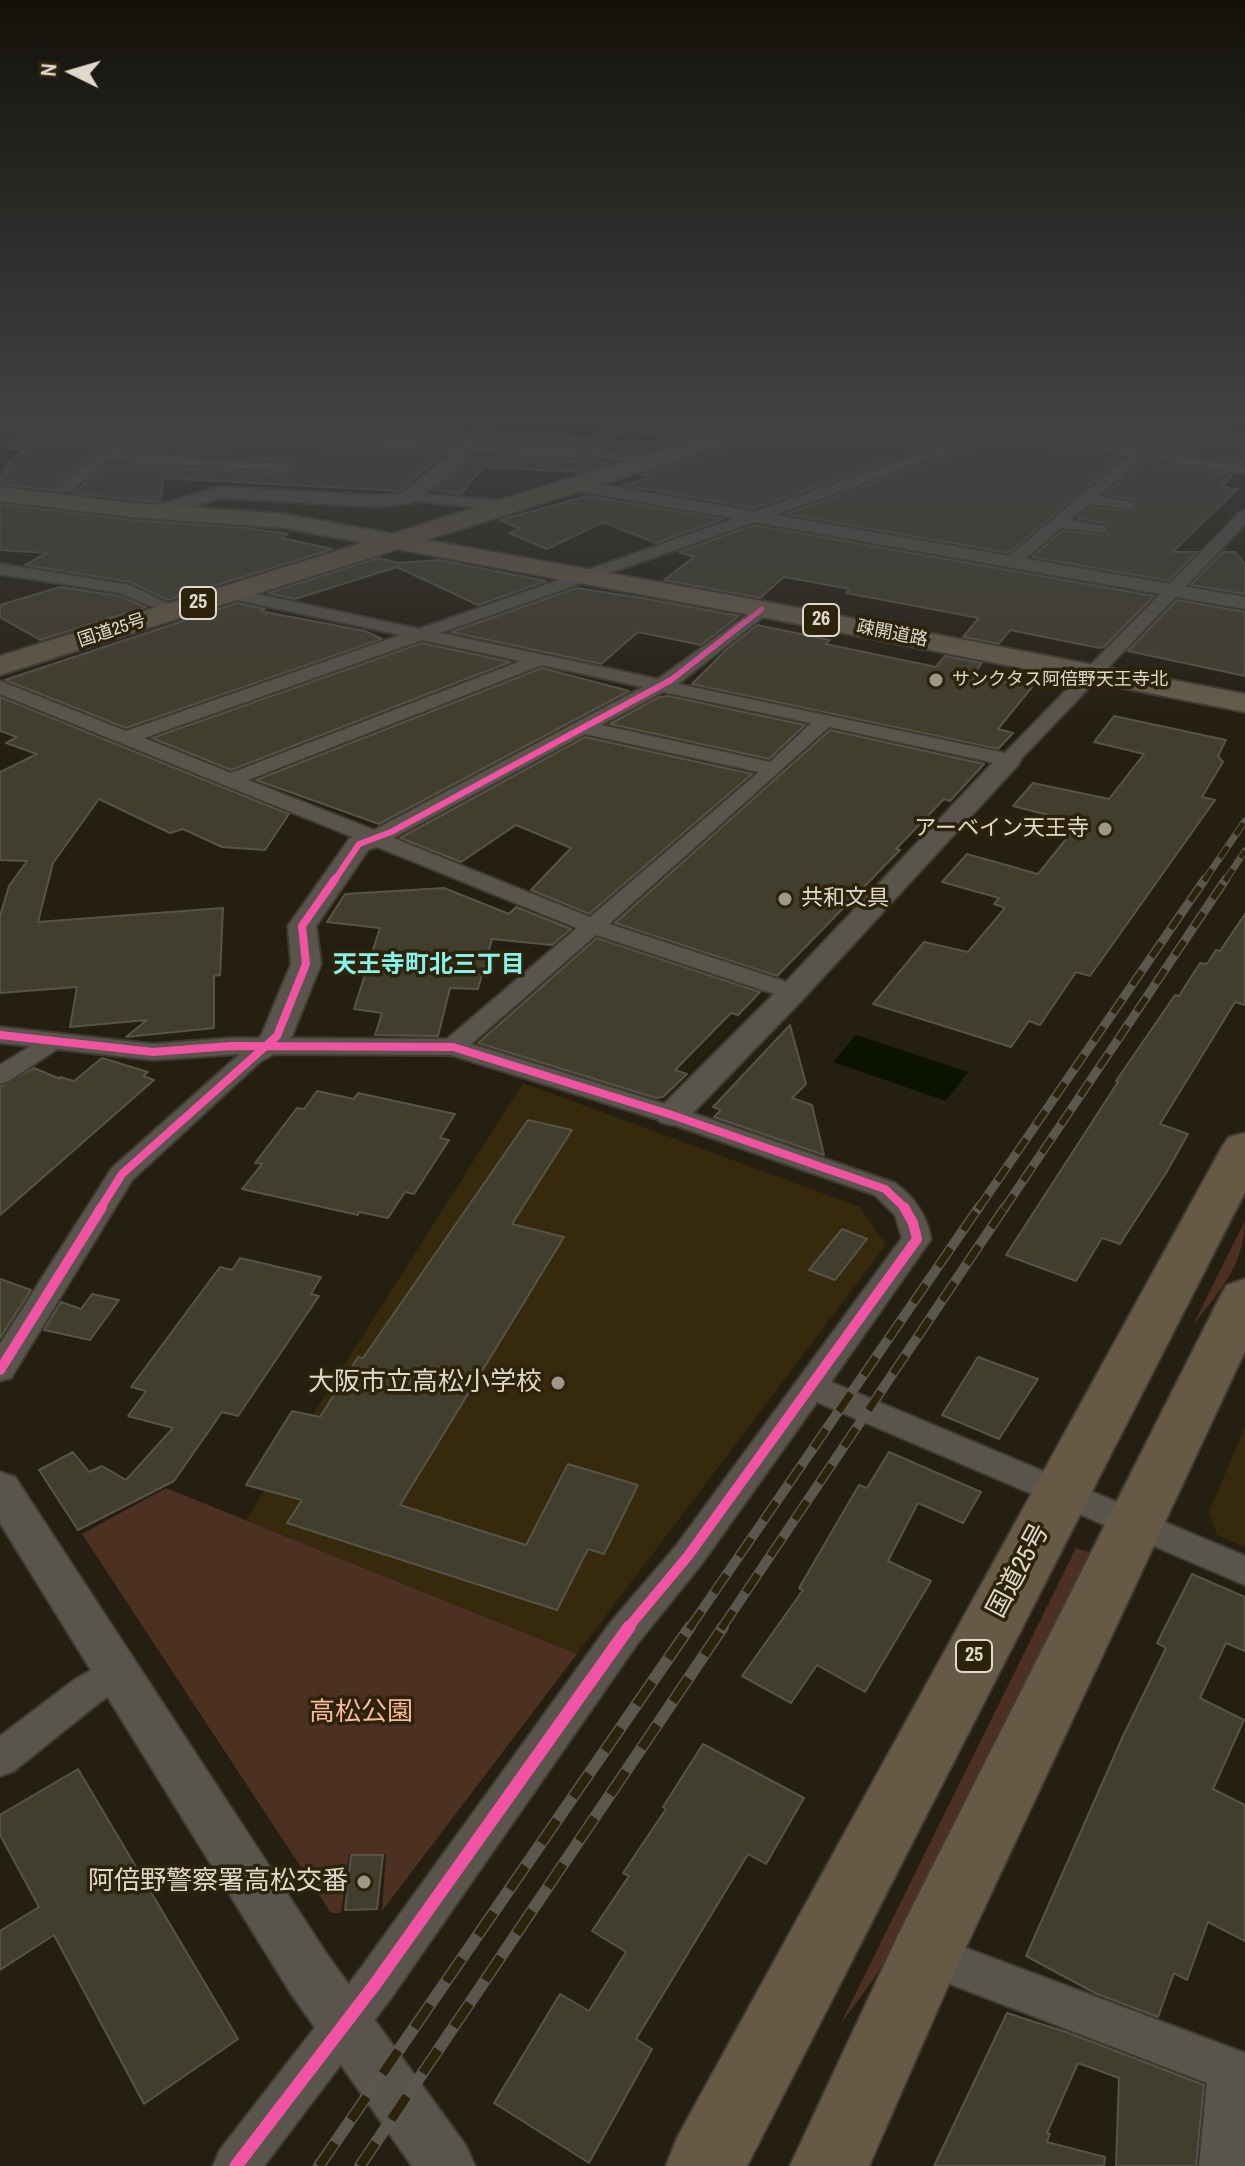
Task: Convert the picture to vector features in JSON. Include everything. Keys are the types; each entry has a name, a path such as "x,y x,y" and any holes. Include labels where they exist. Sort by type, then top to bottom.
{"highway":[{"name":"国道25号","path":"0,666 454,523"},
{"name":"国道25号","path":"705,2166 1245,1147"},
{"path":"829,2166 926,1954 1245,1297"}],"main road":[{"name":"疎開道路","path":"296,523 596,571 1098,666 1245,703"},
{"name":"疎開道路","path":"360,523 426,532 762,609 1245,688"}],"street":[{"path":"125,738 736,523"},
{"path":"789,523 1245,603"},
{"path":"1012,562 1059,523"},
{"path":"1059,523 1101,530"},
{"path":"672,1115 793,992 1098,666 1237,523"},
{"path":"0,569 124,589 174,611"},
{"path":"229,593 1009,760"},
{"path":"0,1370 122,1174 277,1036 306,964 302,926 359,844 376,838 671,680 762,609"},
{"path":"230,780 540,660"},
{"path":"0,687 593,926 793,992"},
{"path":"453,1047 774,769 826,720"},
{"path":"581,727 774,769"},
{"path":"0,1035 153,1052 269,1046 453,1047 672,1115 885,1189 902,1201 914,1220 917,1239 688,1556 624,1633 344,2023 236,2166"},
{"path":"0,1076 42,1050 50,1041"},
{"path":"811,1386 1245,1571"},
{"path":"0,1488 309,1974 446,2166"},
{"path":"0,1759 87,1691 118,1671"},
{"path":"926,1954 1238,2072 1222,2166"}],"shaded area":[{"path":"856,1035 968,1072 946,1101 833,1062"},
{"name":"大阪市立高松小学校","path":"523,1083 860,1207 886,1245 577,1654 246,1520"},
{"path":"1245,1426 1245,1547 1217,1535 1209,1512"}],"green space":[{"path":"1245,1221 1244,1236 1235,1264 1193,1325"},
{"name":"高松公園","path":"166,1488 577,1654 382,1911 386,1854 349,1854 341,1913 331,1913 82,1534"},
{"path":"1076,1548 1091,1553 900,1934 875,1977 840,2025"}],"building":[{"path":"0,523 176,523 247,528 288,534 281,538 333,549 168,600 130,582 25,565 47,553 0,550"},
{"path":"507,523 601,523 547,549 509,533 520,529"},
{"path":"606,523 712,523 656,543"},
{"path":"838,523 1044,523 1009,553"},
{"path":"1103,523 1202,523 1172,552 1197,552 1169,581 1032,557 1062,531 1109,535 1108,524"},
{"path":"754,525 1154,596 1104,647 1099,648 1010,630 999,644 963,637 979,618 846,593 850,589 784,577 760,598 664,580 694,557 679,552"},
{"path":"1222,552 1235,552 1245,564 1245,594 1191,585"},
{"path":"378,558 398,563 439,560 546,581 478,605 397,567 295,599 268,593"},
{"path":"60,587 119,596 146,607 40,640 0,617 0,605"},
{"path":"577,588 739,616 701,645 638,632 601,664 451,632"},
{"path":"1177,600 1245,612 1245,676 1128,651"},
{"path":"237,603 265,609 260,611 365,631 382,639 126,728 5,680"},
{"path":"757,625 830,640 826,644 936,667 945,656 982,663 973,675 1032,687 998,729 1013,733 998,749 692,684"},
{"path":"422,643 510,662 231,770 152,738"},
{"path":"542,668 629,691 379,824 256,780"},
{"path":"669,696 805,725 769,759 610,724 659,697"},
{"path":"0,697 289,814 265,850 222,847 183,829 170,833 99,799 53,863 38,922 223,908 220,975 214,976 214,1028 126,1037 147,1020 70,1027 77,987 0,993 0,916 9,886 27,861 0,860 0,772 37,754 6,743 17,737 0,731"},
{"path":"1114,716 1226,740 1218,756 1223,762 1202,797 1215,800 1090,976 1076,972 1040,1025 1029,1021 1011,1047 873,1004 924,942 968,952 1005,908 994,904 999,898 942,882 967,854 1038,874 1079,823 1013,806 1033,783 1109,799 1144,754 1094,742"},
{"path":"830,730 984,764 950,801 944,799 896,849 900,850 777,976 615,923"},
{"path":"585,737 752,774 589,914 531,890 571,848 516,825 461,862 400,838"},
{"path":"444,888 509,914 516,907 571,929 552,945 492,939 478,989 450,988 438,1036 375,1035 382,1013 354,1009 380,928 327,922 345,894"},
{"path":"1245,914 1245,1005 1235,1002 1160,1124 1188,1134 1120,1244 1102,1238 1076,1281 1006,1255 1116,1081 1175,995 1179,996 1200,963 1207,964 1216,950 1220,951"},
{"path":"597,938 760,992 738,1015 731,1013 675,1070 687,1074 663,1097 656,1098 478,1043"},
{"path":"790,1025 806,1084 792,1098 812,1105 824,1155 714,1117 721,1110 713,1107"},
{"path":"102,1058 148,1072 143,1076 154,1080 0,1215 0,1087 34,1068 60,1079 74,1081"},
{"path":"317,1091 354,1099 358,1093 455,1114 440,1138 449,1140 414,1194 405,1192 388,1218 359,1212 358,1215 242,1189 262,1164 255,1163 297,1108 304,1109"},
{"path":"528,1120 572,1130 512,1224 564,1237 400,1505 526,1545 568,1464 638,1485 604,1554 588,1549 557,1610 287,1523 302,1500 246,1485 292,1411 320,1417 358,1357 363,1358"},
{"path":"842,1229 867,1239 835,1280 809,1270"},
{"path":"240,1258 321,1277 311,1294 319,1296 238,1416 222,1412 174,1481 78,1530 39,1470 73,1452 89,1472 102,1466 126,1480 173,1428 128,1416 146,1391 131,1387 220,1267 232,1270"},
{"path":"0,1279 31,1290 0,1338"},
{"path":"92,1294 119,1300 90,1340 44,1330 61,1302 81,1309"},
{"path":"978,1357 1038,1379 999,1439 942,1415"},
{"path":"889,1452 981,1492 963,1523 918,1503 888,1561 931,1581 865,1692 817,1665 791,1703 742,1676 803,1590 799,1588 859,1485 867,1488"},
{"path":"1192,1574 1245,1597 1245,1651 1226,1643 1200,1698 1244,1720 1213,1789 1245,1805 1245,1941 1208,1922 1187,1980 1174,1973 1158,2017 1095,1993 1026,1956 1123,1736 1166,1648 1157,1643"},
{"path":"703,1744 804,1798 766,1864 748,1854 636,2039 652,2049 589,2163 494,2103 560,1994 589,2011 626,1952 592,1931 629,1876 623,1873 666,1809 663,1807"},
{"path":"78,1769 238,2039 144,2104 54,1935 0,1970 0,1931 39,1907 0,1835 0,1815"},
{"name":"阿倍野警察署高松交番","path":"351,1855 383,1855 377,1909 345,1910"},
{"path":"1007,2013 1069,2033 1204,2085 1196,2166 1116,2166 1119,2078 1078,2063 1047,2133 1050,2134 1047,2142 1105,2157 1104,2166 934,2166"}],"railway":[{"path":"1204,881 1245,821"},
{"path":"1225,881 1245,851"},
{"path":"978,1209 1205,879"},
{"path":"1004,1209 1226,879"},
{"path":"689,1629 979,1207"},
{"path":"721,1629 1005,1207"},
{"path":"319,2166 690,1627"},
{"path":"360,2166 723,1627"}],"cycle path":[{"path":"0,1370 122,1174 277,1036 306,964 302,926 359,844 391,832 671,680 762,609"},
{"path":"0,1035 153,1052 231,1046 453,1047 672,1115 885,1189 907,1210 916,1231 917,1239 688,1556 624,1633 376,1983 236,2166"}],"place":[{"name":"サンクタス阿倍野天王寺北","path":"936,680"},
{"name":"アーベイン天王寺","path":"1105,829"},
{"name":"共和文具","path":"785,899"},
{"name":"大阪市立高松小学校","path":"558,1383"},
{"name":"阿倍野警察署高松交番","path":"364,1882"}],"district":[{"name":"天王寺町北三丁目","path":"429,966"}]}
